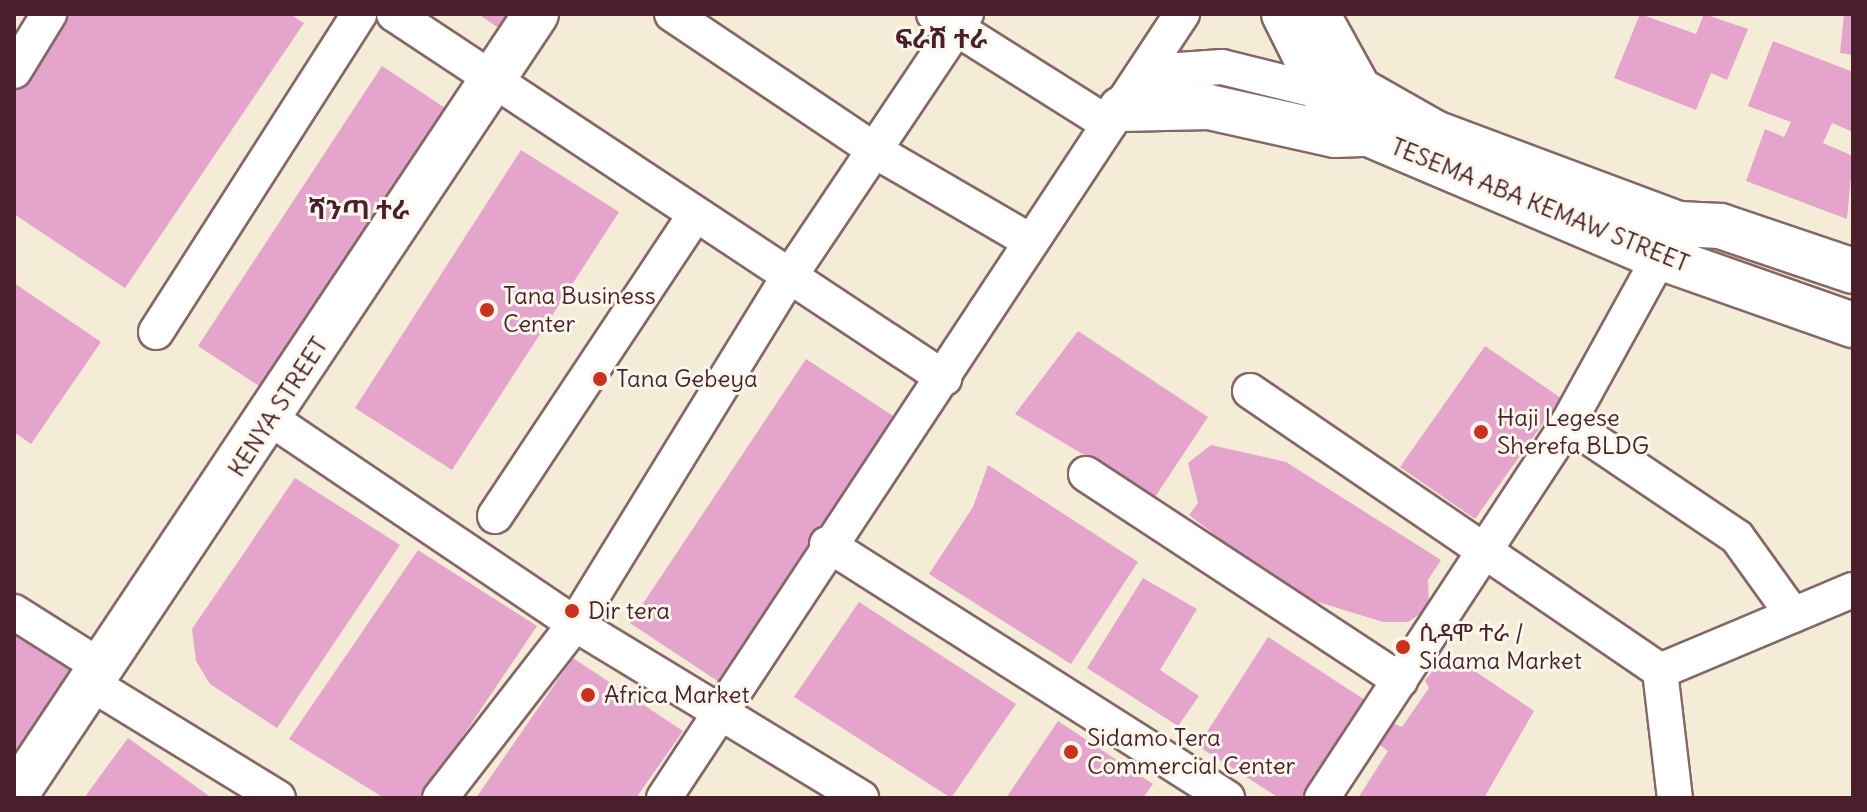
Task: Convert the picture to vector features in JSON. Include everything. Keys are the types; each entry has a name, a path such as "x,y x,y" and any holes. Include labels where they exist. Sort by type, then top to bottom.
{"main road":[{"name":"KENYA STREET","path":"14,797 271,419 536,14"},
{"name":"TESEMA ABA KEMAW STREET","path":"1284,14 1369,134 1668,240 1720,226 1853,271"},
{"name":"TESEMA ABA KEMAW STREET","path":"1317,14 1341,91 1853,325"},
{"path":"1115,116 1209,107 1335,135 1369,134"}],"street":[{"path":"156,332 359,14"},
{"path":"394,14 493,77 787,280 944,378"},
{"path":"672,14 877,152 1028,240"},
{"path":"664,798 723,711 827,544 944,378 1028,240 1115,116 1150,72 1182,14"},
{"path":"14,71 35,19"},
{"path":"440,798 575,624 787,280 877,152 952,19 1115,116"},
{"path":"1150,72 1222,67 1341,91"},
{"path":"495,516 694,216"},
{"path":"1322,798 1480,551 1568,423 1668,240"},
{"path":"1250,391 1480,551 1660,671 1675,798"},
{"path":"271,419 575,624 723,711 861,798"},
{"path":"1568,423 1737,537 1793,615"},
{"path":"1086,474 1400,680"},
{"path":"827,544 1227,798"},
{"path":"1660,671 1853,590"},
{"path":"14,612 98,676 278,798"}],"building":[{"path":"61,14 290,14 304,23 125,288 14,214 14,85"},
{"path":"478,14 509,14 500,29"},
{"path":"1640,14 1696,34 1704,14 1748,29 1727,80 1711,73 1696,110 1614,78"},
{"path":"1844,14 1853,14 1853,55 1840,53"},
{"path":"1773,41 1853,72 1853,132 1832,123 1823,143 1853,156 1847,219 1746,181 1765,129 1784,137 1791,122 1748,106"},
{"path":"382,66 445,108 262,388 198,346"},
{"name":"Tana Business Center","path":"521,150 619,212 452,470 355,408"},
{"path":"14,283 101,342 31,444 14,432"},
{"path":"1078,331 1208,417 1155,497 1015,414"},
{"name":"Haji Legese Sherefa BLDG","path":"1485,346 1561,398 1475,519 1400,467"},
{"path":"806,359 898,419 722,684 630,623"},
{"path":"1211,445 1286,462 1441,560 1428,580 1429,608 1408,622 1383,622 1292,594 1189,515 1198,503 1188,463"},
{"path":"988,465 1138,562 1071,664 929,574 973,507"},
{"path":"295,478 400,545 277,728 210,684 196,661 192,629"},
{"path":"418,550 537,626 421,798 384,798 289,739"},
{"path":"1143,578 1197,609 1160,670 1199,696 1178,726 1087,668"},
{"path":"859,602 1016,704 951,798 794,697"},
{"path":"14,626 76,666 14,762"},
{"path":"1268,637 1365,700 1301,798 1279,798 1198,746"},
{"path":"1448,653 1534,711 1484,798 1358,798 1388,751 1380,745 1393,723 1402,727 1429,688 1425,680"},
{"name":"Africa Market","path":"573,658 683,731 636,798 476,798"},
{"name":"Sidamo Tera Commercial Center","path":"1058,721 1153,784 1143,798 1006,798"},
{"path":"128,738 212,798 84,798"}],"place":[{"name":"Tana Business Center","path":"487,310"},
{"name":"Tana Gebeya","path":"600,379"},
{"name":"Haji Legese Sherefa BLDG","path":"1481,432"},
{"name":"Dir tera","path":"572,611"},
{"name":"ሲዳሞ ተራ / Sidama Market","path":"1403,647"},
{"name":"Africa Market","path":"588,695"},
{"name":"Sidamo Tera Commercial Center","path":"1071,752"}],"district":[{"name":"ፍራሽ ተራ","path":"941,39"},
{"name":"ሻንጣ ተራ","path":"359,210"}]}
